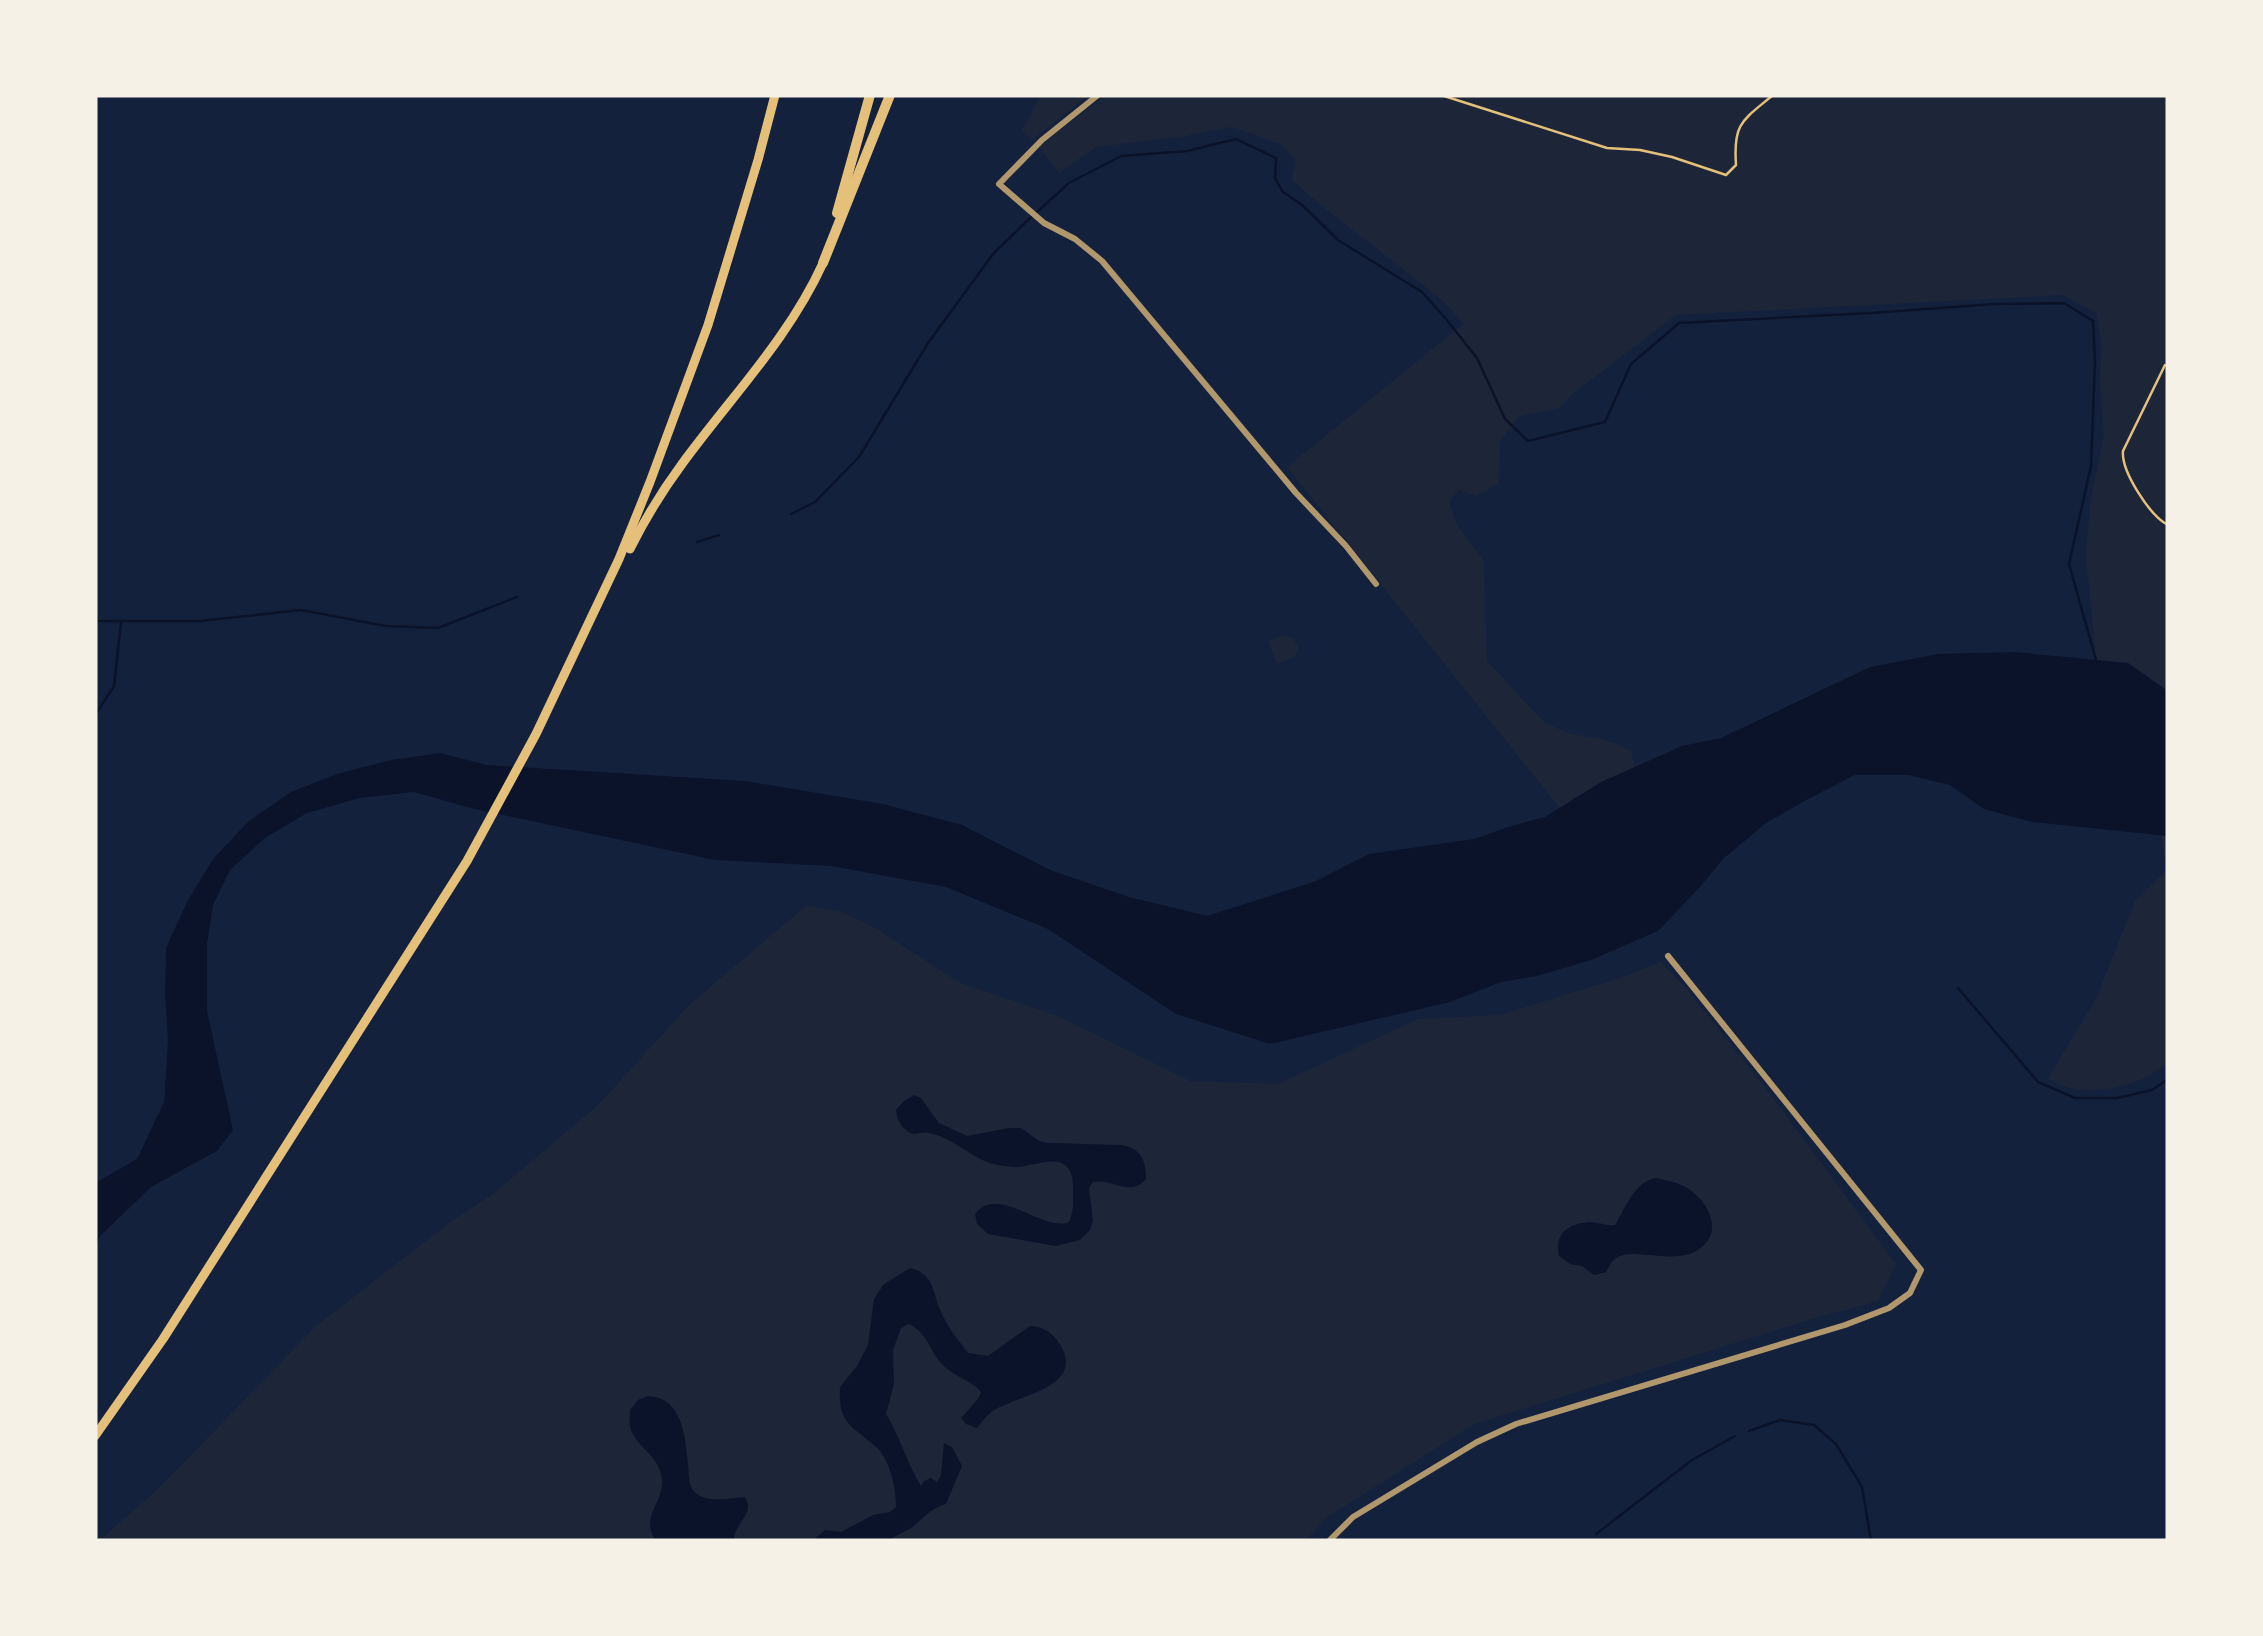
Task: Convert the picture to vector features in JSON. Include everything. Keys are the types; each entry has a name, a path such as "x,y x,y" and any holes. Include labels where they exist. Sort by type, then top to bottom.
{"highway":[{"path":"823,262 870,95"},
{"path":"823,262 890,95"}],"main road":[{"path":"95,1436 164,1339 467,861 536,734 636,521 708,324 775,95"},
{"path":"584,635 664,490 784,334 823,262"}],"street":[{"path":"1098,95 1042,140 999,184 1039,219 1075,239 1102,261 1376,584"},
{"path":"1329,1541 1352,1517 1516,1424 1845,1325 1889,1308 1910,1293 1921,1270 1668,956"}],"path":[{"path":"1441,95 1607,148 1672,157 1726,175 1736,165 1735,136 1740,125 1773,95"},
{"path":"2165,366 2122,460 2148,507 2168,525"}],"shaded area":[{"path":"1041,95 1089,95 1032,140 1022,130"},
{"path":"1106,95 2168,95 2168,1063 2140,1080 2106,1089 2068,1087 2048,1078 2096,999 2135,901 2166,871 2159,817 2102,719 2086,557 2090,503 2104,434 2101,341 2096,313 2063,295 1676,315 1571,395 1560,408 1520,416 1500,441 1499,483 1476,496 1459,490 1449,502 1457,525 1484,561 1487,661 1545,723 1631,750 1638,782 1583,837 1287,467 1463,324 1433,293 1292,180 1296,161 1281,144 1232,127 1096,147 1059,173 1039,147"},
{"path":"1283,635 1299,646 1295,657 1277,664 1268,641"},
{"path":"2015,652 2128,663 2168,691 2168,836 2032,822 1984,809 1950,785 1909,775 1855,775 1766,823 1724,858 1658,931 1591,960 1501,982 1450,1002 1270,1044 1176,1014 1048,929 946,887 831,866 715,860 470,808 414,792 360,798 307,813 265,838 230,870 213,905 207,944 207,1011 233,1130 217,1151 151,1187 100,1236 95,1249 95,1183 137,1159 164,1102 168,1041 166,948 187,902 213,859 249,821 291,792 337,774 440,753 487,765 745,781 883,804 962,825 1050,870 1129,897 1207,916 1316,881 1369,854 1474,839 1545,817 1601,782 1682,746 1721,738 1870,667 1938,654"},
{"path":"806,906 840,911 877,929 960,983 1058,1016 1190,1081 1278,1084 1418,1019 1500,1015 1661,962 1764,1086 1896,1264 1878,1301 1474,1424 1326,1518 1305,1541 99,1541 159,1488 315,1327 449,1223 493,1194 598,1105 691,1003"},
{"path":"914,1095 921,1098 939,1123 967,1136 1021,1128 1049,1143 1122,1145 1134,1149 1145,1166 1146,1179 1134,1187 1093,1182 1089,1188 1093,1221 1080,1240 1056,1246 988,1234 977,1224 975,1214 984,1206 995,1204 1044,1220 1068,1223 1073,1201 1069,1169 1055,1162 1017,1167 993,1164 937,1135 909,1132 900,1124 896,1110"},
{"path":"1656,1178 1687,1188 1708,1210 1712,1228 1704,1245 1682,1256 1623,1255 1606,1272 1594,1275 1559,1256 1564,1232 1589,1222 1615,1225 1636,1190"},
{"path":"910,1268 928,1279 943,1317 968,1353 988,1356 1034,1326 1057,1340 1065,1356 1065,1368 1048,1387 994,1410 977,1428 961,1418 981,1392 944,1367 916,1328 909,1324 901,1328 893,1350 894,1384 886,1414 921,1486 931,1478 937,1482 941,1475 944,1443 952,1447 962,1466 946,1504 888,1541 812,1541 825,1530 841,1532 896,1507 888,1466 880,1451 844,1416 840,1387 868,1345 874,1299 883,1285"},
{"path":"648,1396 669,1404 680,1420 694,1491 714,1499 745,1497 748,1509 734,1541 655,1540 650,1523 662,1480 657,1464 632,1433 630,1422 630,1410"}],"waterway":[{"path":"1037,212 1069,183 1121,156 1187,151 1236,139 1276,158 1275,178 1283,192 1338,240 1422,292 1477,358 1505,419 1528,441 1605,422 1631,364 1679,323 2064,303 2093,321 2091,466 2069,564 2096,660"},
{"path":"791,514 815,502 859,457 928,343 993,254 1031,217"},
{"path":"697,542 719,535"},
{"path":"95,621 200,621 301,610 386,626 438,628 517,597"},
{"path":"95,715 114,686 121,623"},
{"path":"1958,988 2038,1082 2075,1098 2117,1098 2152,1090 2168,1079"},
{"path":"1749,1431 1780,1420 1814,1425 1836,1444 1862,1487 1871,1541"},
{"path":"1596,1534 1692,1460 1735,1436"}]}
